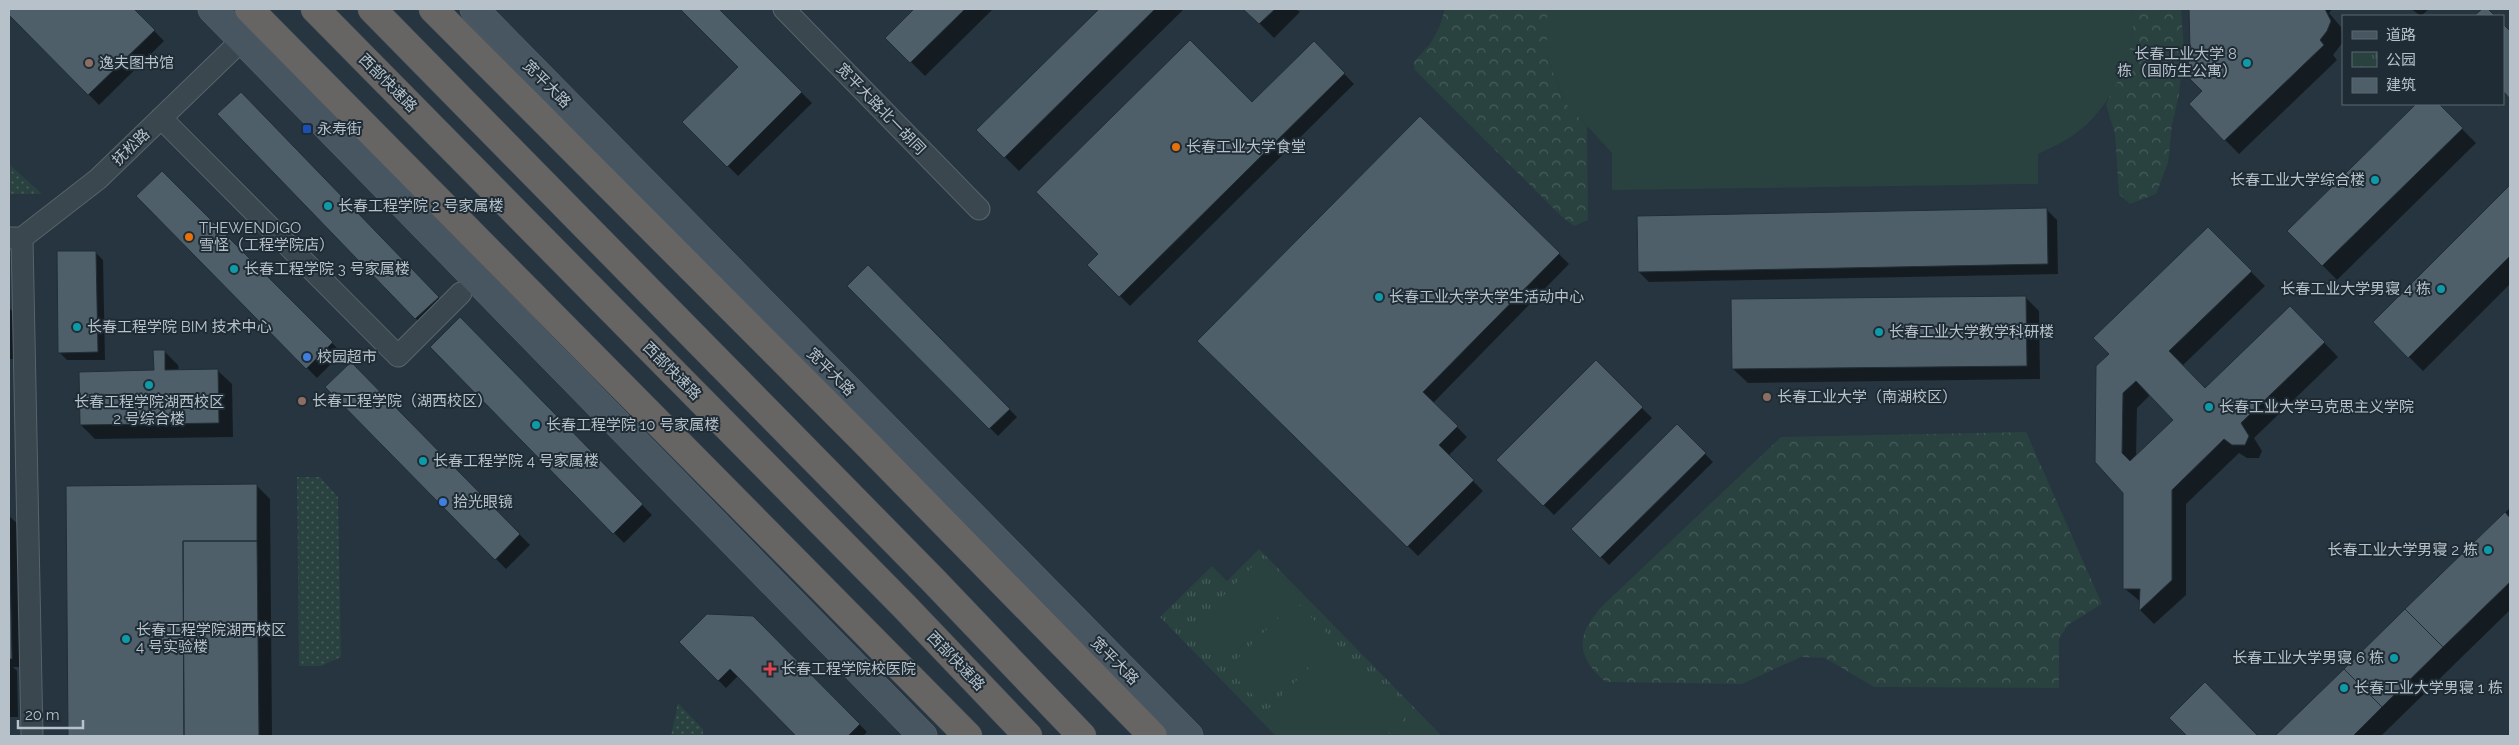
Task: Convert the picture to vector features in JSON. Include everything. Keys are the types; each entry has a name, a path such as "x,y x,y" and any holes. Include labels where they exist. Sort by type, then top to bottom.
{"highway":[{"path":"249,9 968,736"},
{"name":"西部快速路","path":"315,9 903,605 1028,736"},
{"path":"372,9 932,579 1082,736"},
{"path":"433,9 868,445 1153,736"}],"main road":[{"path":"212,9 923,736"},
{"name":"宽平大路","path":"474,9 1189,736"}],"street":[{"name":"宽平大路北一胡同","path":"784,9 979,209"},
{"name":"抚松路","path":"15,238 98,179 242,40"},
{"path":"161,118 398,356 461,293"},
{"path":"15,238 32,736"}],"green space":[{"path":"1445,9 1547,9 1547,55 1564,101 1587,126 1588,220 1574,226 1561,216 1415,70 1413,63 1430,44 1439,28"},
{"path":"1547,9 2132,9 2133,25 2126,61 2110,95 2100,110 2075,134 2038,154 2038,184 1612,190 1612,153 1564,101 1547,55"},
{"path":"2132,9 2181,9 2184,50 2168,163 2156,194 2130,204 2119,194 2115,134 2106,104 2122,70 2130,46 2133,22"},
{"path":"9,164 42,194 9,194"},
{"path":"2026,432 2102,604 2069,624 2059,638 2059,688 1874,687 1825,658 1801,657 1742,684 1606,682 1591,667 1585,655 1583,641 1588,625 1599,609 1781,437"},
{"path":"297,477 320,477 338,497 341,657 321,666 299,666"},
{"path":"1259,549 1442,736 1276,736 1160,617 1212,566 1227,581"},
{"path":"1257,562 1291,596 1223,665 1189,630"},
{"path":"1295,601 1330,636 1262,704 1227,669"},
{"path":"1335,642 1369,676 1309,736 1293,736 1267,710"},
{"path":"1373,680 1408,715 1386,736 1316,736"},
{"path":"678,703 703,729 703,736 671,736"},
{"path":"1412,720 1428,736 1395,736"}],"building":[{"name":"逸夫图书馆","path":"9,9 134,9 155,30 88,95 9,15"},
{"path":"680,9 719,9 802,92 727,167 682,122 738,67"},
{"path":"914,9 965,9 910,63 885,38"},
{"path":"1099,9 1155,9 1004,158 976,130"},
{"path":"1243,9 1275,9 1259,24"},
{"name":"长春工业大学 8 栋（国防生公寓）","path":"2189,9 2325,9 2331,21 2327,31 2320,40 2324,45 2224,141 2189,104 2202,91 2187,76 2190,50"},
{"path":"2482,9 2488,9 2494,15 2475,15"},
{"path":"2504,25 2510,31 2510,99 2504,92"},
{"name":"长春工业大学食堂","path":"1190,40 1252,102 1314,41 1345,73 1119,297 1087,265 1098,254 1036,192"},
{"name":"长春工程学院 2 号家属楼","path":"241,92 439,297 415,319 217,114"},
{"name":"长春工业大学综合楼","path":"2415,105 2440,105 2463,128 2322,266 2287,231"},
{"name":"长春工业大学大学生活动中心","path":"1420,116 1560,253 1423,392 1458,426 1439,445 1474,480 1407,547 1197,341"},
{"name":"长春工程学院 3 号家属楼","path":"162,171 333,342 306,369 136,196"},
{"name":"长春工业大学男寝 4 栋","path":"2510,185 2510,256 2408,358 2373,322"},
{"path":"2047,208 2048,264 1638,272 1637,216"},
{"name":"长春工业大学马克思主义学院","path":"2208,227 2252,271 2169,351 2205,388 2290,306 2325,342 2241,423 2249,436 2245,445 2232,445 2224,439 2172,490 2172,580 2139,611 2140,589 2123,589 2123,493 2095,462 2096,366 2109,354 2093,338","holes":["2136,381 2173,420 2130,461 2122,453 2123,393"]},
{"name":"长春工程学院 BIM 技术中心","path":"57,251 96,251 98,352 58,353"},
{"path":"868,265 1010,409 989,429 847,286"},
{"name":"长春工业大学教学科研楼","path":"2026,296 2027,366 1732,369 1731,299"},
{"name":"长春工程学院 10 号家属楼","path":"460,317 643,504 613,534 430,347"},
{"name":"长春工程学院湖西校区 2 号综合楼","path":"153,350 165,350 165,370 218,369 219,423 80,425 79,372 154,370"},
{"path":"1596,360 1643,407 1543,506 1496,460"},
{"name":"长春工程学院 4 号家属楼","path":"351,362 520,534 495,560 325,387"},
{"path":"1677,424 1706,453 1600,558 1571,529"},
{"name":"长春工程学院湖西校区 4 号实验楼","path":"257,484 257,541 183,541 184,736 68,736 66,486"},
{"name":"长春工业大学男寝 2 栋","path":"2505,512 2510,518 2510,582 2443,647 2405,609"},
{"path":"9,515 12,659 9,659"},
{"path":"183,541 257,541 259,736 184,736"},
{"name":"长春工业大学男寝 6 栋","path":"2405,609 2443,647 2382,707 2344,669"},
{"path":"707,614 753,616 860,724 848,736 796,736 730,669 718,681 679,642"},
{"name":"长春工业大学男寝 1 栋","path":"2344,669 2382,707 2353,736 2275,736"},
{"path":"2205,682 2258,736 2187,736 2169,718"}],"place":[{"name":"逸夫图书馆","path":"89,63"},
{"name":"长春工业大学 8 栋（国防生公寓）","path":"2247,63"},
{"name":"永寿街","path":"307,129"},
{"name":"长春工业大学食堂","path":"1176,147"},
{"name":"长春工业大学综合楼","path":"2375,180"},
{"name":"长春工程学院 2 号家属楼","path":"328,206"},
{"name":"THEWENDIGO 雪怪（工程学院店）","path":"189,237"},
{"name":"长春工程学院 3 号家属楼","path":"234,269"},
{"name":"长春工业大学男寝 4 栋","path":"2441,289"},
{"name":"长春工业大学大学生活动中心","path":"1379,297"},
{"name":"长春工程学院 BIM 技术中心","path":"77,327"},
{"name":"长春工业大学教学科研楼","path":"1879,332"},
{"name":"校园超市","path":"307,357"},
{"name":"长春工程学院湖西校区 2 号综合楼","path":"149,385"},
{"name":"长春工业大学（南湖校区）","path":"1767,397"},
{"name":"长春工程学院（湖西校区）","path":"302,401"},
{"name":"长春工业大学马克思主义学院","path":"2209,407"},
{"name":"长春工程学院 10 号家属楼","path":"536,425"},
{"name":"长春工程学院 4 号家属楼","path":"423,461"},
{"name":"拾光眼镜","path":"443,502"},
{"name":"长春工业大学男寝 2 栋","path":"2488,550"},
{"name":"长春工程学院湖西校区 4 号实验楼","path":"126,639"},
{"name":"长春工业大学男寝 6 栋","path":"2394,658"},
{"name":"长春工程学院校医院","path":"770,669"},
{"name":"长春工业大学男寝 1 栋","path":"2344,688"}]}
